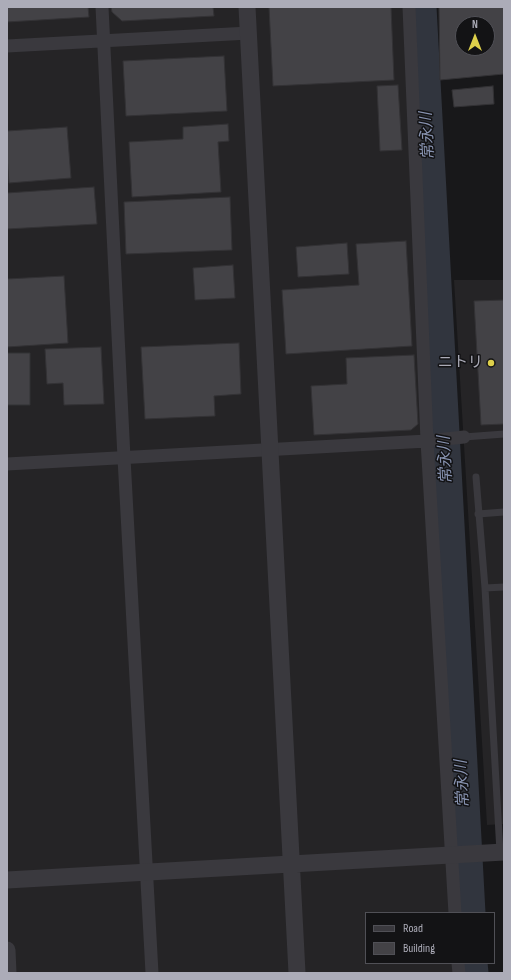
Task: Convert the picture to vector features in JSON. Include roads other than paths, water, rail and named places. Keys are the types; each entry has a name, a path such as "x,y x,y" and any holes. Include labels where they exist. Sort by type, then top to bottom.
{"street":[{"path":"102,7 124,458 152,973"},
{"path":"247,7 297,973"},
{"path":"409,7 428,441 456,912"},
{"path":"7,46 249,33"},
{"path":"7,464 428,441 464,437"},
{"path":"7,880 502,852"},
{"path":"7,950 8,973"}],"lane":[{"path":"464,437 504,434"},
{"path":"476,477 502,852"},
{"path":"478,514 504,512"},
{"path":"484,588 504,587"}],"waterway":[{"name":"常永川","path":"421,7 470,912"},
{"name":"常永川","path":"472,964 473,973"}],"place":[{"name":"ニトリ","path":"491,363"}]}
